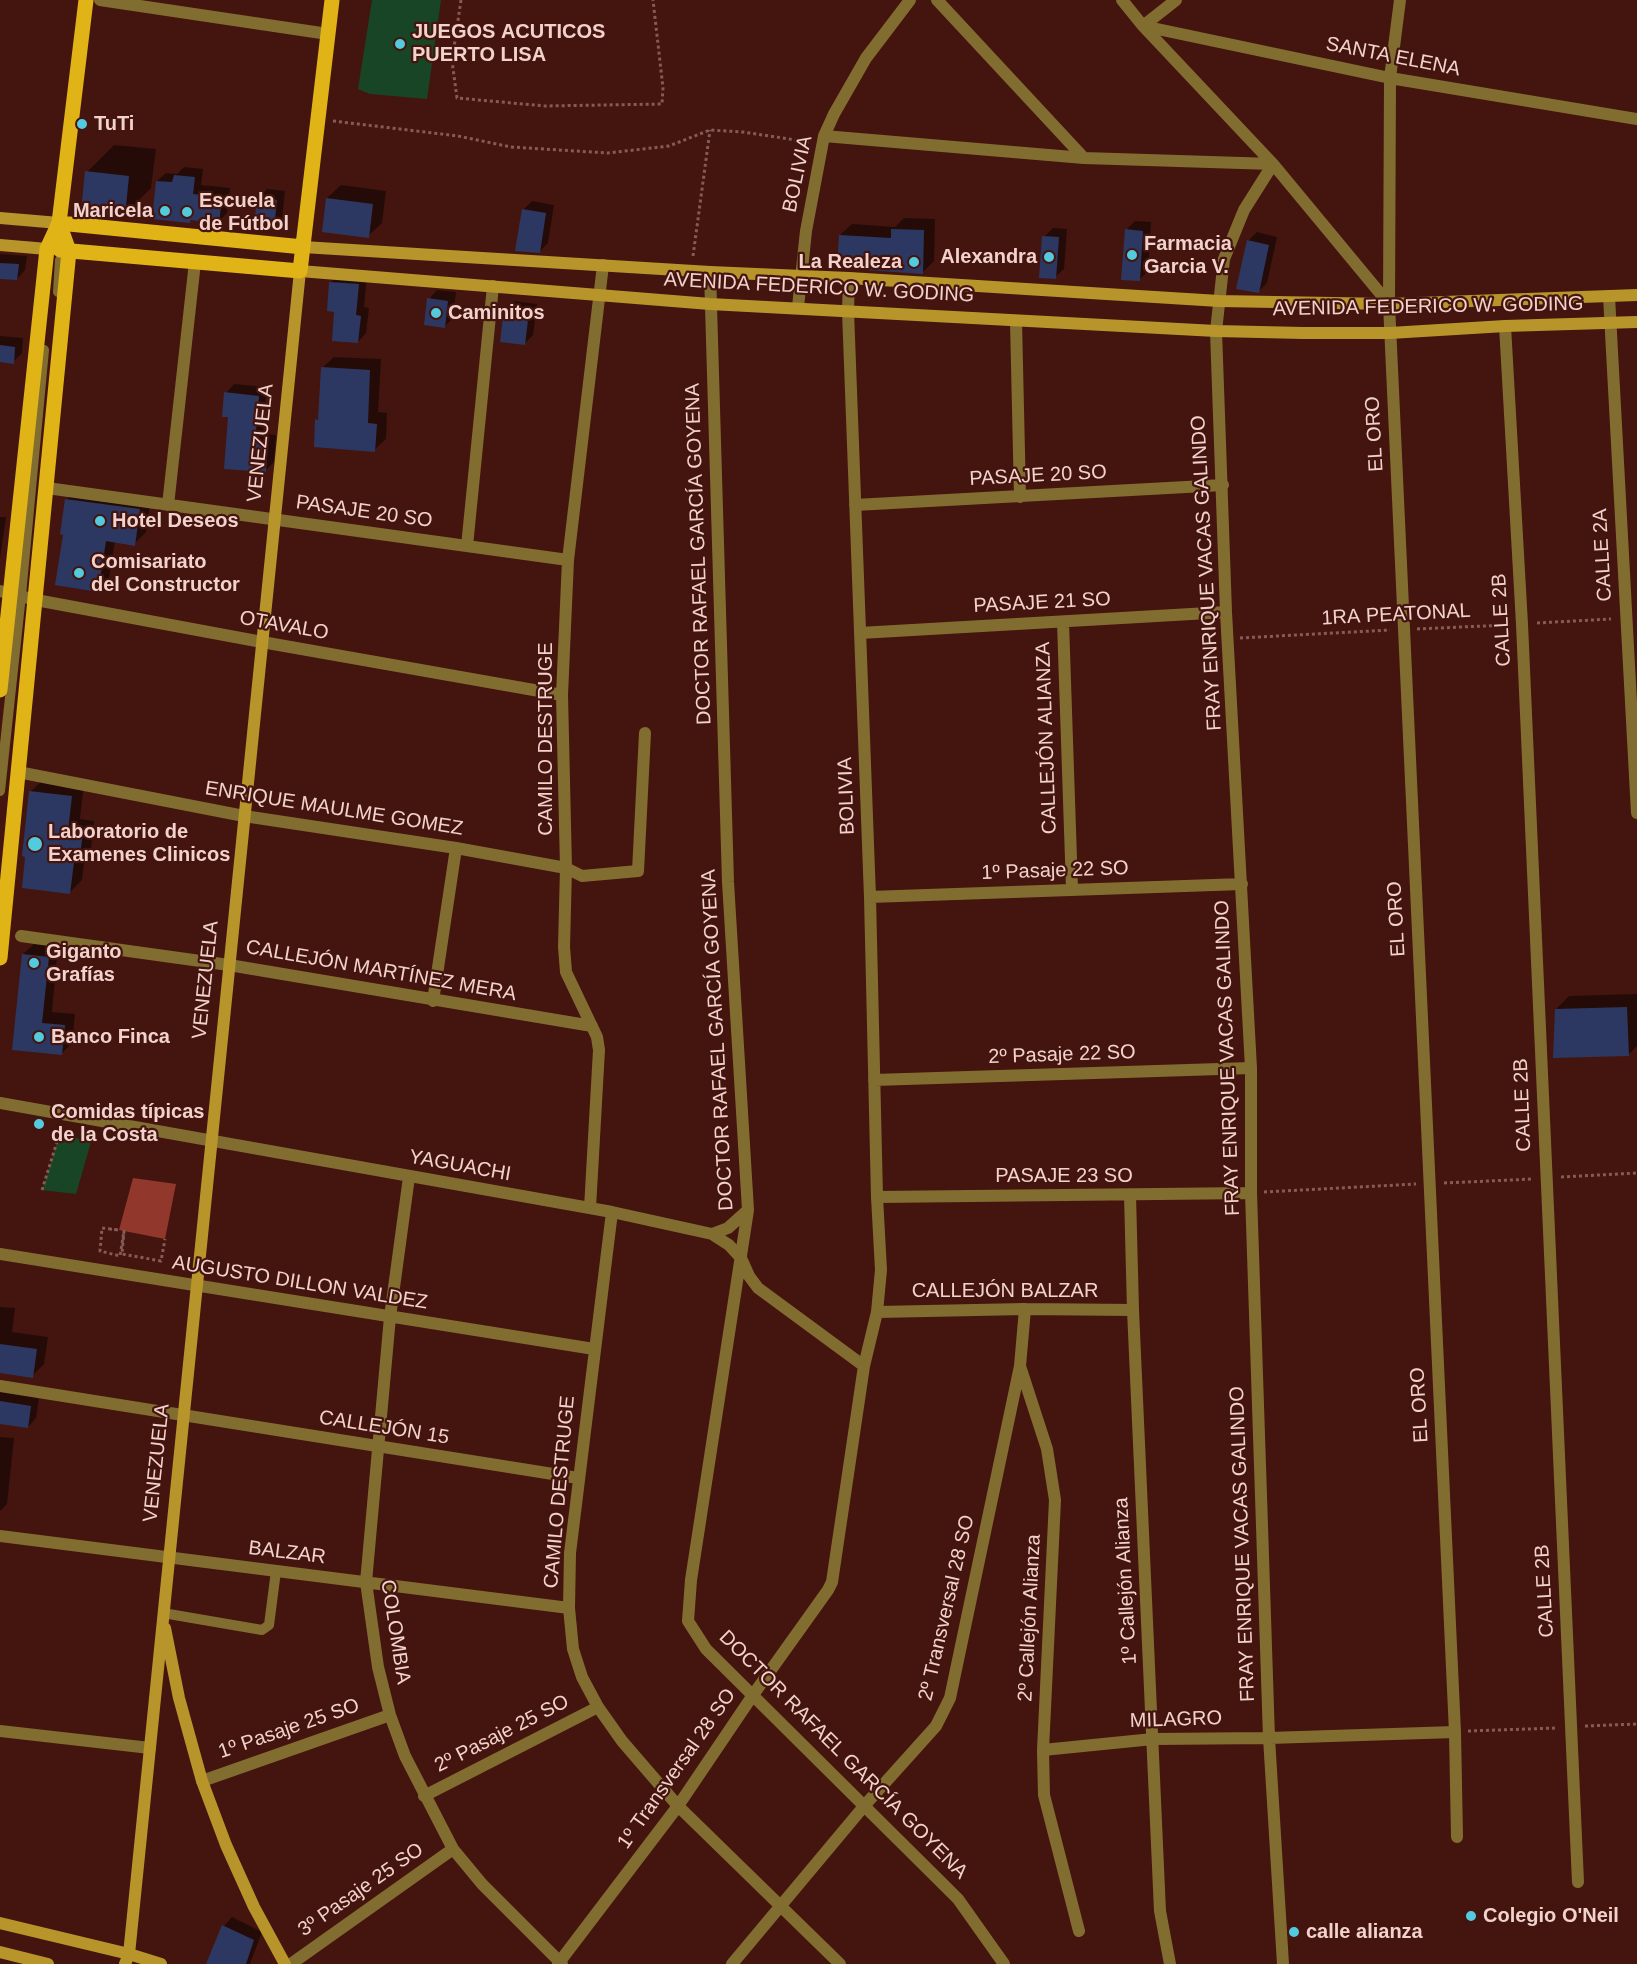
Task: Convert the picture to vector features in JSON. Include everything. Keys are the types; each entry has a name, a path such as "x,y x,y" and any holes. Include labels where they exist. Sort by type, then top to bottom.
{"main road":[{"path":"0,958 18,772 19,595 47,249 59,223 86,0"},
{"name":"VENEZUELA","path":"300,270 332,0"},
{"path":"0,690 19,595 47,489 69,251 59,223"},
{"name":"AVENIDA FEDERICO W. GODING","path":"59,223 303,246"},
{"name":"AVENIDA FEDERICO W. GODING","path":"47,249 300,270"}],"street":[{"path":"100,0 328,34"},
{"name":"BOLIVIA","path":"798,307 800,276 815,175 823,140 834,114 866,58 910,0"},
{"path":"937,0 1084,158"},
{"path":"1122,0 1143,26 1273,164 1389,303"},
{"path":"1143,26 1176,0"},
{"name":"EL ORO","path":"1400,0 1390,78 1389,303 1458,1837"},
{"name":"SANTA ELENA","path":"1143,26 1390,78 1637,119"},
{"path":"823,140 1084,158 1273,164"},
{"name":"FRAY ENRIQUE VACAS GALINDO","path":"1273,164 1244,210 1224,259 1216,331 1226,612 1251,1068 1251,1193 1269,1738 1282,1964"},
{"name":"AVENIDA FEDERICO W. GODING","path":"0,218 59,223"},
{"name":"AVENIDA FEDERICO W. GODING","path":"0,245 47,249"},
{"name":"AVENIDA FEDERICO W. GODING","path":"303,246 1219,301 1389,303 1637,295"},
{"path":"168,505 195,262"},
{"name":"CAMILO DESTRUGE","path":"590,1208 599,1050 597,1037 566,972 562,695 568,560 603,265"},
{"name":"AVENIDA FEDERICO W. GODING","path":"300,270 710,304 1216,331 1390,333 1505,326 1637,322"},
{"name":"VENEZUELA","path":"127,1959 300,270"},
{"name":"DOCTOR RAFAEL GARCÍA GOYENA","path":"710,272 728,882 748,1210 691,1580 688,1621 706,1649 958,1899 1004,1964"},
{"name":"BOLIVIA","path":"849,278 848,311 870,897 876,1197 881,1270 877,1312"},
{"path":"467,546 494,286"},
{"name":"CALLE 2A","path":"1609,296 1637,813"},
{"path":"1016,321 1020,497"},
{"name":"CALLE 2B","path":"1505,326 1522,624 1578,1882"},
{"name":"PASAJE 20 SO","path":"855,505 1223,485"},
{"name":"PASAJE 20 SO","path":"47,489 568,560"},
{"name":"OTAVALO","path":"19,595 262,642 562,695"},
{"name":"PASAJE 21 SO","path":"860,633 1226,612"},
{"name":"CALLEJÓN ALIANZA","path":"1063,622 1072,889"},
{"name":"ENRIQUE MAULME GOMEZ","path":"18,772 244,816 456,848 566,868 582,876 634,872 640,867 645,733"},
{"path":"434,1001 456,848"},
{"name":"1º Pasaje 22 SO","path":"870,897 1242,884"},
{"name":"CALLEJÓN MARTÍNEZ MERA","path":"21,936 229,965 592,1026"},
{"name":"2º Pasaje 22 SO","path":"874,1080 1251,1068"},
{"name":"YAGUACHI","path":"0,1103 612,1212 712,1234 729,1245 741,1258 749,1276 758,1288 864,1366"},
{"name":"COLOMBIA","path":"409,1177 390,1317 366,1582 378,1667 390,1715 405,1756 453,1849 482,1884 560,1963"},
{"name":"PASAJE 23 SO","path":"876,1197 1251,1193"},
{"name":"1º Callejón Alianza","path":"1130,1195 1133,1310 1160,1911 1170,1964"},
{"path":"712,1234 728,1228 748,1210"},
{"name":"CAMILO DESTRUGE","path":"612,1212 570,1553 569,1608 573,1649 582,1677 598,1707 622,1741 678,1806 840,1964"},
{"name":"AUGUSTO DILLON VALDEZ","path":"0,1254 594,1349"},
{"name":"CALLEJÓN BALZAR","path":"877,1312 1025,1309 1133,1310"},
{"name":"2º Callejón Alianza","path":"1025,1309 1020,1366 1047,1449 1055,1500 1043,1750 1044,1795 1079,1931"},
{"name":"1º Transversal 28 SO","path":"560,1963 678,1806 753,1695 824,1598 832,1582 864,1366 877,1312"},
{"name":"2º Transversal 28 SO","path":"732,1964 865,1805 936,1726 950,1698 1020,1366"},
{"name":"CALLEJÓN 15","path":"0,1386 579,1478"},
{"name":"BALZAR","path":"0,1536 569,1608"},
{"path":"163,1613 179,1698 202,1780 254,1907 285,1964"},
{"name":"2º Pasaje 25 SO","path":"424,1796 598,1707"},
{"name":"1º Pasaje 25 SO","path":"202,1780 390,1715"},
{"path":"0,1731 150,1748"},
{"name":"MILAGRO","path":"1043,1750 1153,1739 1455,1732"},
{"name":"3º Pasaje 25 SO","path":"291,1964 453,1849"},
{"path":"0,1923 127,1959 161,1964"},
{"path":"0,1952 48,1964"}],"lane":[{"path":"0,791 19,595 60,260 69,251"},
{"path":"0,884 19,595"},
{"path":"163,1613 262,1630 269,1625 276,1571"}],"path":[{"path":"461,0 452,61 457,98 546,106 662,104 663,88 653,0"},
{"path":"318,119 449,135 511,147 608,153 669,146 710,130 823,140"},
{"path":"691,270 710,130"},
{"name":"1RA PEATONAL","path":"1229,639 1626,618"},
{"path":"42,1190 61,1128"},
{"path":"109,1229 119,1230 102,1228 100,1251 120,1256 124,1231 122,1254 161,1261 165,1239"},
{"path":"1455,1732 1637,1724"}],"shaded area":[{"name":"JUEGOS ACUTICOS PUERTO LISA","path":"372,0 441,0 427,99 370,94 358,89"},
{"path":"60,1133 91,1142 76,1194 42,1190"},
{"path":"133,1178 176,1184 165,1239 119,1230"}],"building":[{"path":"85,171 129,176 125,217 81,212"},
{"path":"174,175 195,177 193,194 222,197 219,224 191,220 190,223 152,219 156,181 172,182"},
{"path":"257,197 277,200 274,229 254,227"},
{"path":"326,198 373,204 369,238 322,232"},
{"path":"522,209 546,213 540,253 515,251"},
{"path":"891,229 924,230 923,274 837,268 839,235 891,238"},
{"name":"Farmacia Garcia V.","path":"1125,229 1143,231 1140,281 1121,280"},
{"name":"Alexandra","path":"1042,236 1059,237 1056,279 1039,278"},
{"path":"1247,240 1269,245 1259,293 1236,289"},
{"path":"0,263 19,264 17,280 0,279"},
{"path":"329,282 359,284 356,315 361,316 358,343 332,341 334,312 327,311"},
{"name":"Caminitos","path":"427,298 448,301 445,328 424,325"},
{"path":"504,309 529,312 525,345 500,342"},
{"path":"0,345 15,347 14,364 0,362"},
{"path":"321,367 370,370 368,423 377,424 375,452 314,447"},
{"path":"224,392 259,396 255,442 268,443 266,472 224,469 228,417 222,417"},
{"path":"65,499 140,509 135,546 106,541 98,592 55,585 63,535 60,534"},
{"path":"29,791 72,796 68,831 83,833 79,863 74,862 70,894 22,888 25,857 22,856"},
{"path":"22,954 49,957 42,1023 65,1025 62,1055 12,1050"},
{"path":"1627,1007 1629,1056 1553,1058 1555,1009"},
{"path":"0,1344 37,1349 33,1378 0,1373"},
{"path":"0,1401 31,1406 28,1428 0,1424"},
{"path":"222,1925 254,1940 246,1964 206,1964"}],"place":[{"name":"JUEGOS ACUTICOS PUERTO LISA","path":"400,44"},
{"name":"TuTi","path":"82,124"},
{"name":"Maricela","path":"165,211"},
{"name":"Escuela de Fútbol","path":"187,212"},
{"name":"Farmacia Garcia V.","path":"1132,255"},
{"name":"Alexandra","path":"1049,257"},
{"name":"La Realeza","path":"914,262"},
{"name":"Caminitos","path":"436,313"},
{"name":"Hotel Deseos","path":"100,521"},
{"name":"Comisariato del Constructor","path":"79,573"},
{"name":"Laboratorio de Examenes Clinicos","path":"35,844"},
{"name":"Giganto Grafías","path":"34,963"},
{"name":"Banco Finca","path":"39,1037"},
{"name":"Comidas típicas de la Costa","path":"39,1124"},
{"name":"Colegio O'Neil","path":"1471,1916"},
{"name":"calle alianza","path":"1294,1932"}]}
